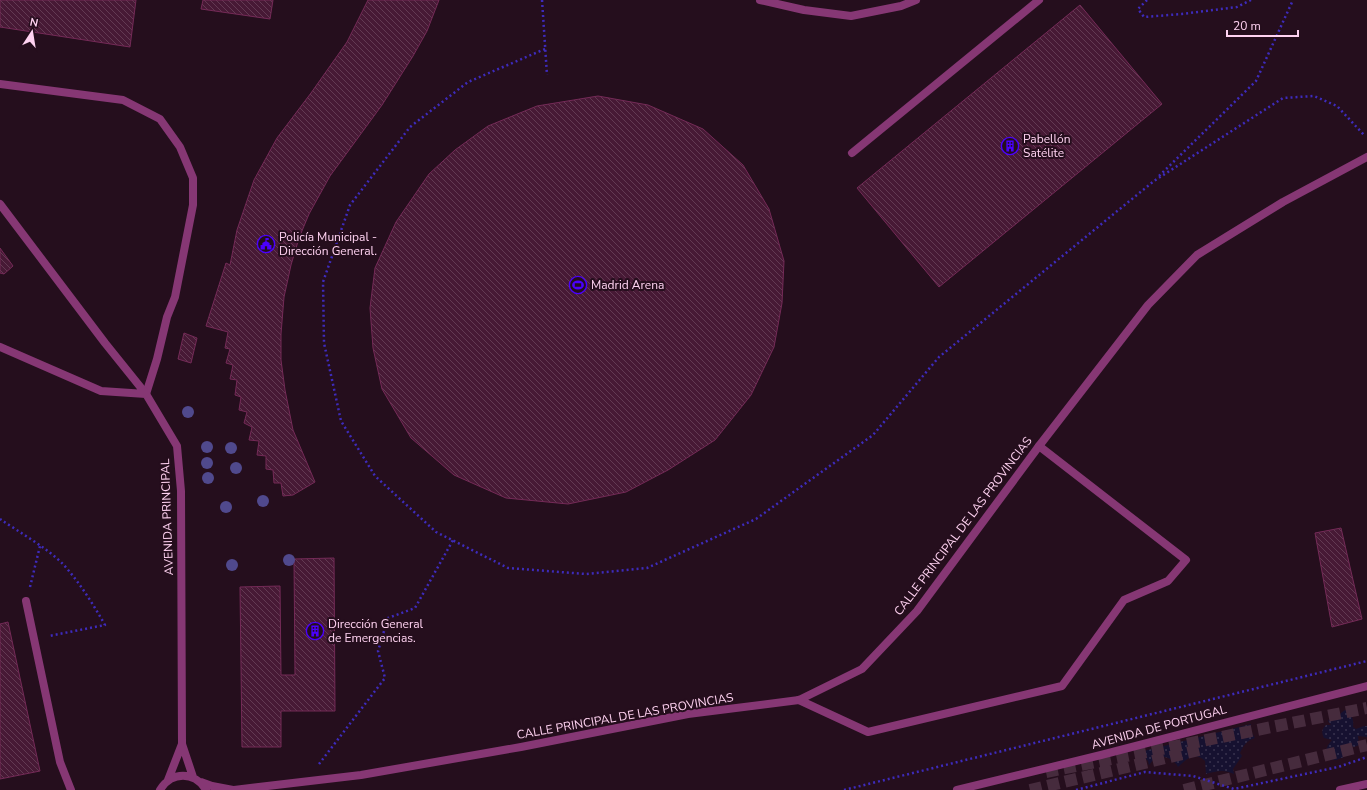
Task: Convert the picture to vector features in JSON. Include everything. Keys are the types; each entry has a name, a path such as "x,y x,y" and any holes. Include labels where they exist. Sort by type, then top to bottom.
{"street":[{"path":"760,0 804,10 851,16 901,6 916,0"},
{"path":"852,153 1039,0"},
{"path":"0,84 123,100 160,119 180,147 193,178 193,205 175,297 166,317 157,359 146,394 101,391 0,347"},
{"name":"CALLE PRINCIPAL DE LAS PROVINCIAS","path":"200,782 233,790 361,775 688,714 799,700 862,669 917,611 1039,446 1148,305 1197,255 1283,202 1367,157"},
{"name":"AVENIDA PRINCIPAL","path":"0,204 146,394 177,446 181,492 182,744 193,777"},
{"path":"799,700 868,732 1062,686 1124,600 1168,580 1186,560 1039,446"},
{"path":"26,601 60,762 71,790"},
{"name":"AVENIDA DE PORTUGAL","path":"958,790 1101,755 1367,686"},
{"name":"AVENIDA PRINCIPAL","path":"160,790 168,780 182,744"},
{"path":"168,780 176,776 184,775 193,777 200,782 206,790"},
{"path":"1340,790 1367,784"}],"path":[{"path":"542,0 547,75"},
{"path":"1147,0 1138,8 1144,17 1237,7 1251,0"},
{"path":"545,49 468,82 410,127 350,205 323,282 324,343 342,421 375,476 436,532 508,568 586,574 646,568 756,519 873,435 939,357 1154,181 1256,81 1293,0"},
{"path":"1154,181 1283,98 1314,96 1337,106 1365,136"},
{"path":"0,519 40,546 62,564 88,596 105,625 34,639"},
{"path":"305,782 385,678 378,651 388,618 416,608 453,540"},
{"path":"26,601 40,546"},
{"path":"844,790 1367,661"},
{"path":"1076,790 1146,772 1193,776 1234,789 1338,767 1367,757"}],"shaded area":[{"path":"1345,710 1352,717 1353,727 1356,729 1367,726 1367,737 1358,736 1359,745 1354,747 1347,744 1348,750 1344,757 1336,760 1331,759 1326,750 1332,740 1324,738 1322,731 1326,725 1331,725 1328,721 1332,716 1338,719 1341,713"},
{"path":"1251,724 1250,730 1255,738 1247,742 1240,753 1242,756 1233,769 1234,774 1227,771 1220,771 1206,774 1205,761 1197,756 1191,757 1184,761 1178,767 1177,764 1166,757 1159,757 1153,760 1149,765 1148,761 1140,752"}],"building":[{"path":"0,0 136,0 130,47 0,27"},
{"path":"203,0 273,0 270,19 201,9"},
{"name":"Policía Municipal - Dirección General.","path":"368,0 439,0 427,31 413,56 382,105 330,176 309,214 299,238 284,297 281,334 281,360 293,430 315,482 293,495 283,496 281,483 274,483 273,470 266,469 266,456 257,455 259,441 249,440 252,427 244,423 247,412 239,410 241,397 235,395 237,380 230,379 233,365 226,363 230,349 225,348 228,332 206,326 226,263 230,265 237,230 254,180 277,138 347,42"},
{"name":"Pabellón Satélite","path":"1080,5 1162,104 939,287 857,188"},
{"name":"Madrid Arena","path":"598,96 648,105 703,129 743,165 769,209 784,261 782,303 774,347 751,395 715,440 668,470 626,492 568,504 506,498 454,475 411,438 382,389 373,348 370,308 375,268 396,222 429,174 455,150 488,126 537,106"},
{"path":"0,248 13,266 4,274 0,273"},
{"path":"184,333 197,338 191,363 178,359"},
{"path":"1341,528 1362,619 1332,627 1315,533"},
{"name":"Dirección General de Emergencias.","path":"334,558 335,711 281,711 281,747 242,747 240,587 280,586 281,675 295,675 294,559"},
{"path":"8,622 40,771 0,779 0,624"}],"tunnel":[{"path":"1046,772 1367,708"},
{"path":"1184,790 1367,745"},
{"path":"1030,790 1199,750"}],"place":[{"name":"Pabellón Satélite","path":"1010,146"},
{"name":"Policía Municipal - Dirección General.","path":"266,244"},
{"name":"Madrid Arena","path":"578,285"},
{"name":"Dirección General de Emergencias.","path":"315,631"}]}
